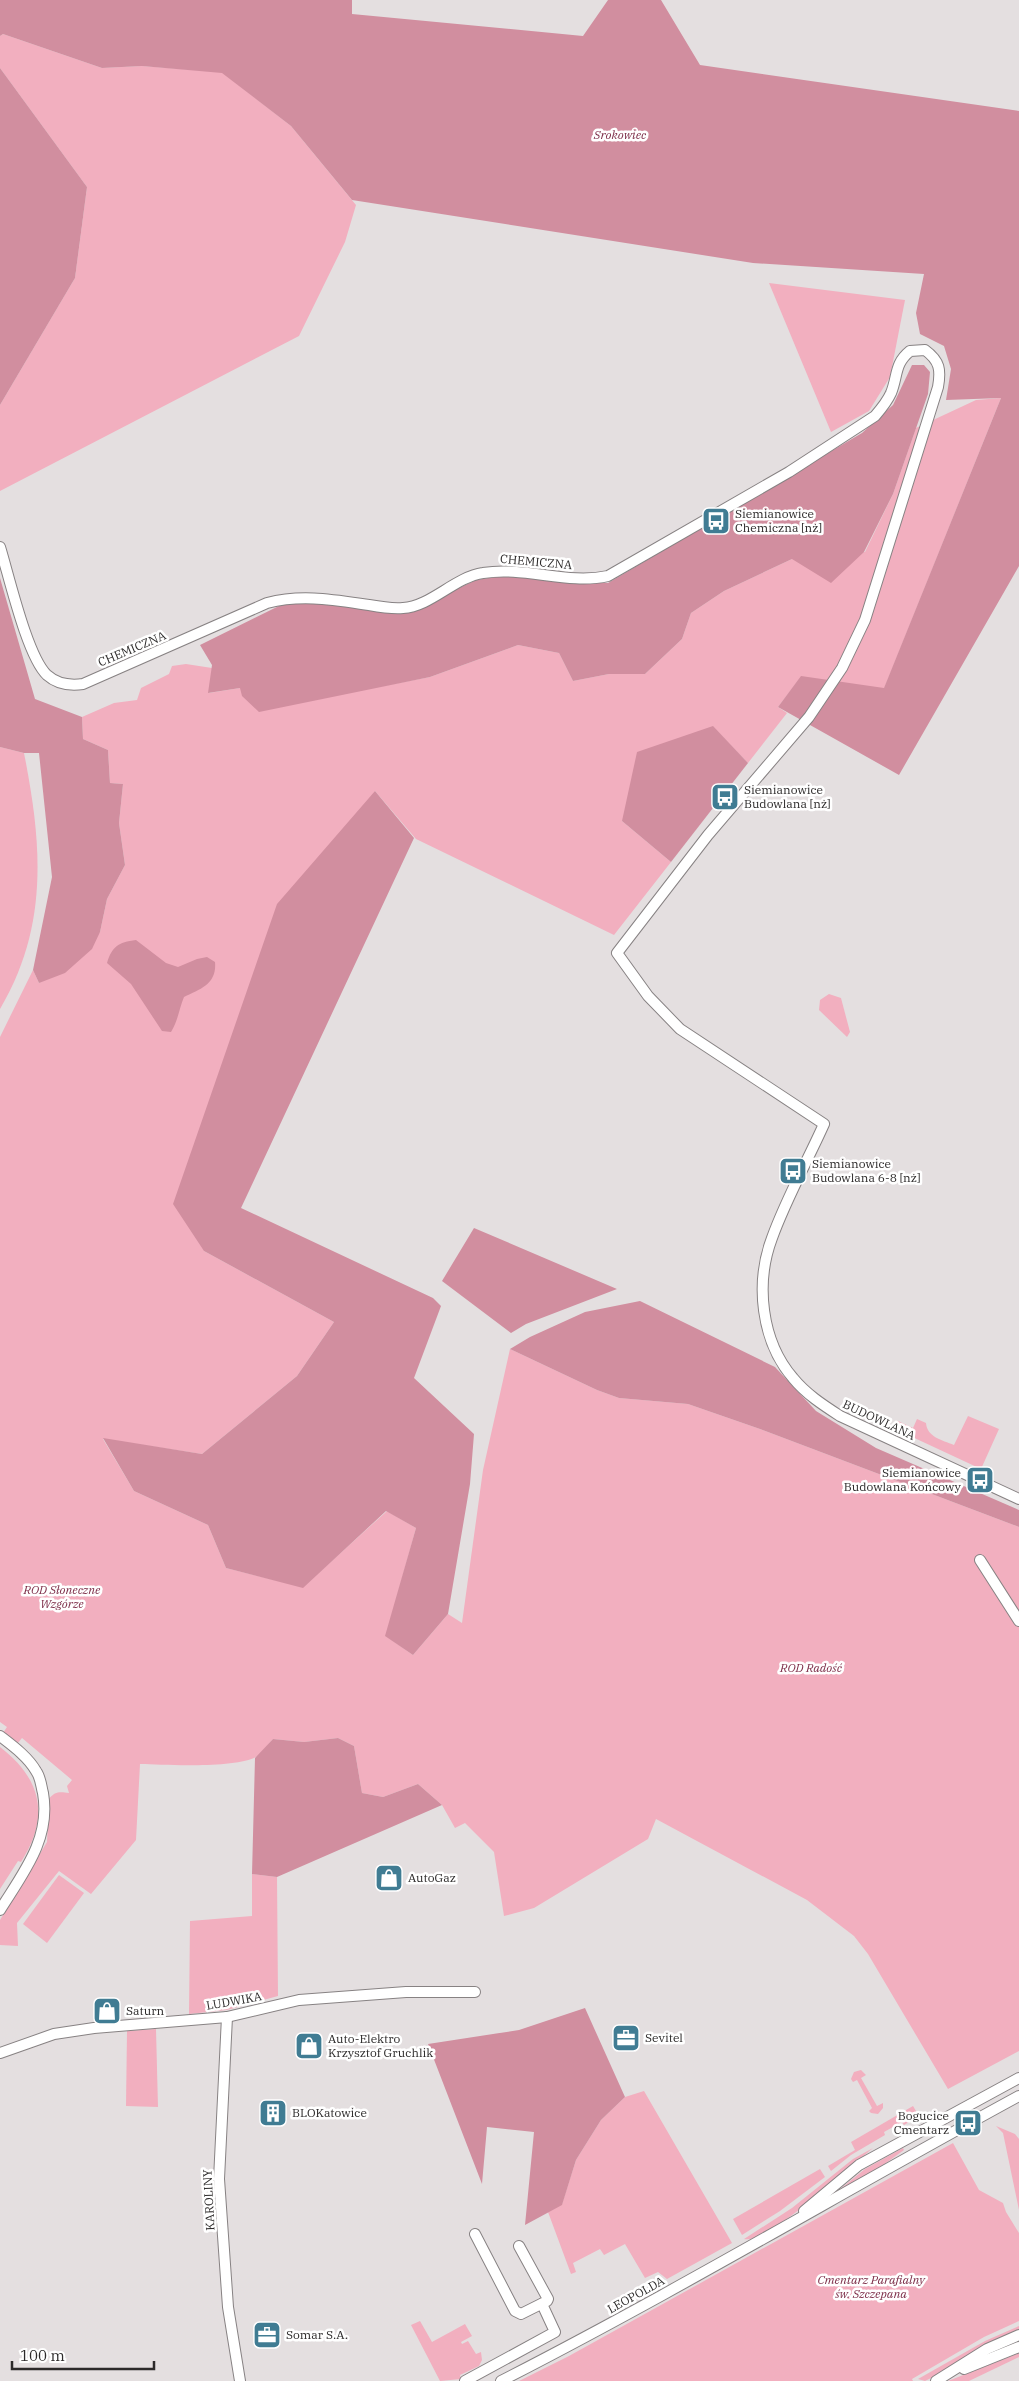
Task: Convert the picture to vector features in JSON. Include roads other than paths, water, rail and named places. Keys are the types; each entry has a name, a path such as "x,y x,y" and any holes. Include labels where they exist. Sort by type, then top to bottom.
{"street":[{"name":"CHEMICZNA","path":"0,547 28,640 38,664 48,676 64,684 83,684 267,603 284,598 311,597 405,608 421,603 456,583 486,572 511,572 587,579 608,576 789,472 875,416 884,406 891,393 899,362 910,351 925,350 937,360 940,373 938,387 865,620 842,668 808,716 708,835 617,953 648,996 680,1029 824,1124"},
{"name":"BUDOWLANA","path":"824,1124 772,1238 766,1257 763,1294 772,1343 792,1378 812,1398 840,1416 1019,1499"},
{"path":"980,1560 1019,1621"},
{"path":"0,1736 20,1752 36,1771 40,1780 44,1812 43,1828 37,1849 0,1910"},
{"name":"LUDWIKA","path":"0,2053 54,2034 94,2028 227,2017 298,2000 406,1992 475,1992"},
{"name":"KAROLINY","path":"227,2017 219,2179 228,2307 240,2381"},
{"name":"LEOPOLDA","path":"782,2229 858,2165 1019,2078"},
{"path":"1007,2084 1018,2099"},
{"name":"LEOPOLDA","path":"502,2381 782,2229 895,2163 1018,2099"},
{"path":"475,2234 515,2311 521,2314 548,2299 518,2246"},
{"path":"465,2381 555,2332 542,2304"},
{"path":"936,2381 987,2349 1019,2335"},
{"path":"949,2374 1019,2347"}],"place":[{"name":"Siemianowice Chemiczna [nż]","path":"716,521"},
{"name":"Siemianowice Budowlana [nż]","path":"725,797"},
{"name":"Siemianowice Budowlana 6-8 [nż]","path":"793,1171"},
{"name":"Siemianowice Budowlana Końcowy","path":"980,1480"},
{"name":"AutoGaz","path":"389,1878"},
{"name":"Saturn","path":"107,2011"},
{"name":"Sevitel","path":"626,2038"},
{"name":"Auto-Elektro Krzysztof Gruchlik","path":"309,2046"},
{"name":"BLOKatowice","path":"273,2113"},
{"name":"Bogucice Cmentarz","path":"968,2123"},
{"name":"Somar S.A.","path":"267,2335"}],"park label":[{"name":"Srokowiec","path":"620,135"},
{"name":"ROD Słoneczne Wzgórze","path":"62,1597"},
{"name":"ROD Radość","path":"811,1668"},
{"name":"Cmentarz Parafialny św. Szczepana","path":"871,2287"}]}
